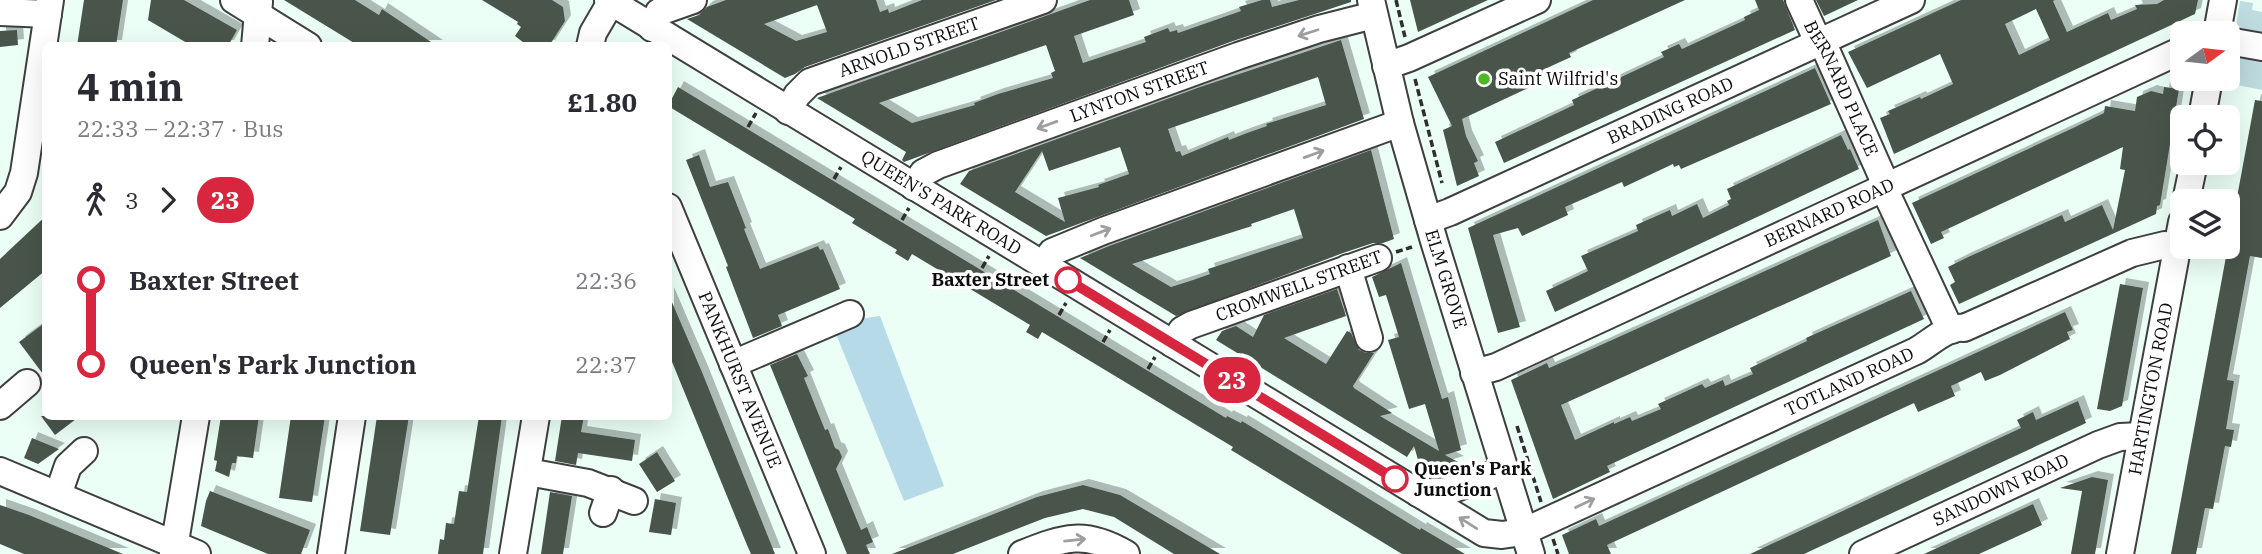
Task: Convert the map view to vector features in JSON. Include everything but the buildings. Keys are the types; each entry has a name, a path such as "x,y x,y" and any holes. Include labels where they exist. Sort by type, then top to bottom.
{"street":[{"path":"234,0 259,7 304,42"},
{"path":"652,28 659,12 693,0"},
{"name":"ARNOLD STREET","path":"788,111 797,95 810,82 1043,0"},
{"path":"1398,62 1537,0"},
{"name":"BERNARD PLACE","path":"1799,0 1826,50 1894,211 1952,330"},
{"name":"BRADING ROAD","path":"1431,231 1450,212 1911,0"},
{"path":"2219,21 2222,0"},
{"path":"591,42 609,1"},
{"name":"QUEEN'S PARK ROAD","path":"609,1 788,111 912,197 1044,265 1165,349 1484,533 1502,535 1527,543"},
{"path":"0,12 34,12 49,7 44,42"},
{"path":"255,42 259,7"},
{"name":"ELM GROVE","path":"1372,8 1398,62 1400,123 1527,543"},
{"name":"LYNTON STREET","path":"912,197 923,173 938,165 1372,8"},
{"path":"2240,43 2262,47"},
{"path":"0,216 18,192 24,173 42,53"},
{"name":"BERNARD ROAD","path":"1475,373 1496,367 2170,55"},
{"path":"1044,265 1052,252 1103,231 1400,123"},
{"name":"PANKHURST AVENUE","path":"672,217 811,554"},
{"name":"TOTLAND ROAD","path":"1527,543 1916,351 1935,337 1964,328 2132,253 2170,242"},
{"name":"CROMWELL STREET","path":"1165,349 1182,330 1191,325 1378,258"},
{"name":"HARTINGTON ROAD","path":"2120,554 2175,259"},
{"path":"1348,268 1369,338"},
{"path":"733,364 850,314"},
{"path":"0,406 27,383"},
{"path":"0,471 182,551 195,420"},
{"path":"331,554 351,420"},
{"path":"513,554 535,420"},
{"name":"SANDOWN ROAD","path":"1863,554 2098,445 2120,437 2141,436"},
{"path":"58,495 68,467 84,451"},
{"path":"1418,493 1448,491 1504,470"},
{"path":"528,472 588,483 616,501"},
{"path":"1022,554 1066,540 1086,538 1104,541 1126,554"}],"path":[{"path":"1396,0 1398,62 1443,186"},
{"path":"748,127 754,117"},
{"path":"834,179 842,165"},
{"path":"902,220 912,197"},
{"name":"CROMWELL STREET","path":"1378,258 1431,231"},
{"path":"982,268 990,255"},
{"path":"1059,315 1068,302"},
{"path":"1103,342 1112,328"},
{"path":"1148,369 1165,349"}],"shaded area":[{"path":"2240,1 2253,3 2252,10 2262,12 2262,90 2240,86 2240,21 2237,21"},
{"path":"880,316 944,486 904,501 834,329 858,319"}],"bus line":[{"name":"23","path":"1068,280 1395,479"}],"place":[{"name":"Saint Wilfrid's","path":"1484,79"},
{"name":"Baxter Street","path":"1068,280"},
{"name":"Queen's Park Junction","path":"1395,479"}]}
